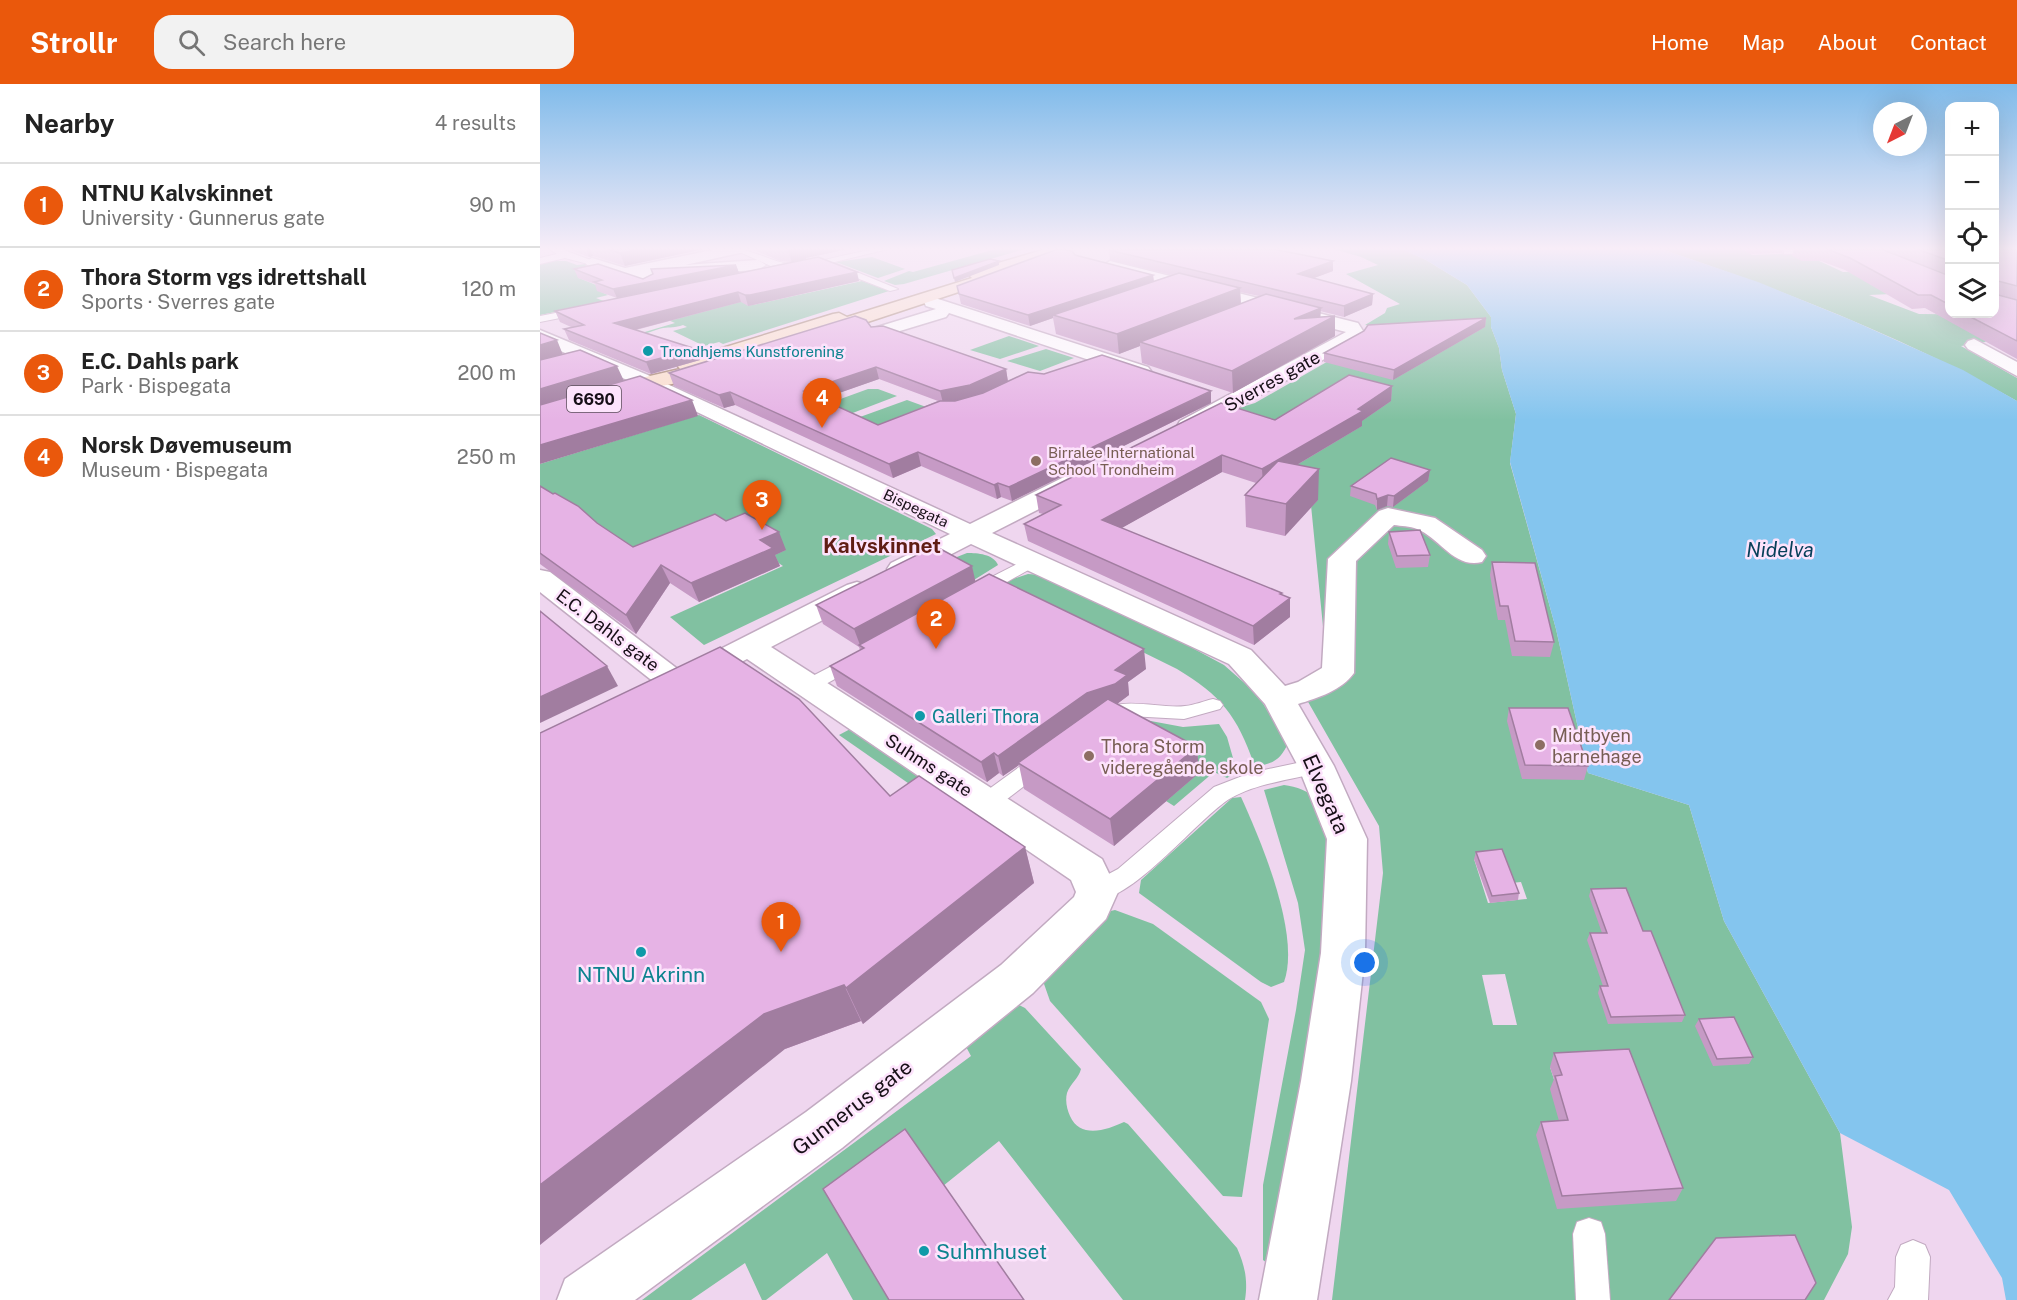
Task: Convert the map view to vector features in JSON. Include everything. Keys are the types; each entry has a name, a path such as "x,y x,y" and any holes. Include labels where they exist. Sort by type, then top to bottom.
{"main road":[{"name":"6690","path":"540,416 648,382 665,380 903,306"}],"street":[{"path":"1233,317 1262,306"},
{"name":"Sverres gate","path":"1164,437 1235,402 1356,333 1352,327 1267,306"},
{"path":"880,332 913,325 936,308 1031,334 1161,377"},
{"path":"1031,334 1054,327"},
{"name":"Bispegata","path":"540,335 648,382 1240,657 1279,699"},
{"path":"2006,344 1974,345 2017,370"},
{"path":"1118,363 1139,355"},
{"path":"559,364 590,356"},
{"path":"1214,395 1235,402"},
{"path":"645,698 1092,473"},
{"path":"1279,699 1310,689 1338,673 1342,559 1388,516 1426,523 1472,556"},
{"name":"E.C. Dahls gate","path":"540,578 676,682"},
{"name":"Suhms gate","path":"750,647 1088,870 1097,892"},
{"name":"Elvegata","path":"1279,699 1316,766 1347,839 1342,953 1326,1081 1288,1300"},
{"name":"Gunnerus gate","path":"586,1300 824,1130 1017,979 1091,907 1097,892"}],"lane":[{"path":"540,319 595,308"},
{"path":"962,600 1033,561"},
{"path":"808,686 875,649"},
{"path":"1089,727 1099,720 1127,709 1184,713 1213,705"},
{"path":"986,803 1061,748"},
{"path":"1097,892 1127,876 1222,793 1250,781 1316,766"},
{"path":"1589,1234 1593,1300"},
{"path":"1905,1300 1912,1297 1913,1257"}],"green space":[{"path":"540,306 587,306 540,315"},
{"path":"674,306 843,306 723,344 719,342 704,346 673,331 687,327 683,325 638,334 675,323 650,312"},
{"path":"1394,306 1483,306 1491,317 1491,327 1499,348 1502,370 1516,414 1510,463 1556,629 1588,773 1689,805 1724,921 1840,1133 1852,1227 1848,1254 1824,1300 1332,1300 1383,873 1379,826 1307,700 1328,677 1309,485 1177,442 1242,407 1255,403 1386,328 1365,325 1385,313 1387,308","holes":["1474,859 1511,883 1521,882 1527,899 1488,903","1505,974 1517,1025 1493,1025 1482,975","1550,1067 1675,1200 1557,1089"]},
{"path":"1816,306 1897,306 1919,314 1945,314 1945,318 1999,318 1999,315 2017,315 1985,342 1961,346 2017,378 2017,401 1931,356"},
{"path":"1009,336 1039,346 1000,359 970,350"},
{"path":"1046,349 1074,358 1040,371 1007,361"},
{"path":"868,389 878,389 897,396 850,414 832,405 835,401"},
{"path":"907,400 929,408 882,427 860,417"},
{"path":"699,415 932,529 936,534 704,645 670,617 783,566 768,556 589,585 540,498 540,464"},
{"path":"967,553 989,556 998,565 961,588 939,564"},
{"path":"1028,574 1041,575 1224,665 1257,694 1288,743 1282,754 1271,763 1255,767 1235,721 1206,689 1177,669 1004,582"},
{"path":"1140,719 1183,727 1219,724 1227,737 1237,772 1227,778 1214,772 1174,806 1166,801"},
{"path":"854,727 933,780 918,790 839,735"},
{"path":"1284,785 1310,794 1321,811 1329,844 1333,889 1271,1266 1263,1260 1263,1185 1305,950 1298,903 1264,790"},
{"path":"1241,797 1268,862 1283,914 1287,939 1288,962 1284,982 1271,987 1139,893 1141,880 1232,798"},
{"path":"1115,910 1153,924 1261,1002 1269,1019 1242,1197 1223,1196 1050,1001 1043,981 1106,912"},
{"path":"1015,1003 1025,1008 1081,1069 1066,1096 1068,1111 1074,1123 1080,1128 1094,1131 1124,1122 1128,1124 1237,1248 1245,1273 1245,1300 1123,1300 999,1141 943,1186 891,1300 853,1300 827,1253 766,1300 762,1300 745,1263 691,1300 642,1300 971,1056 964,1043"}],"water":[{"name":"Nidelva","path":"1483,306 1816,306 1963,370 2017,401 2017,1300 2006,1300 2002,1278 1949,1190 1840,1133 1724,921 1689,805 1588,773 1556,629 1510,462 1516,414 1502,370 1499,348 1491,327 1491,317"}],"building":[{"path":"581,306 683,306 614,323 696,349 646,362 564,329 584,325 555,311"},
{"path":"998,306 1057,306 1028,315"},
{"path":"1081,306 1193,306 1117,334 1053,315"},
{"path":"1235,306 1312,306 1321,308 1294,319 1335,316 1232,371 1140,342"},
{"path":"1999,306 2017,306 2017,341 1973,318 1999,318"},
{"path":"855,316 866,320 871,327 883,326 1006,369 970,385 940,391 876,367 804,391 878,425 940,401 955,401 983,393 1028,372 1044,374 1102,355 1211,391 1009,487 998,483 994,485 918,452 889,464 730,392 719,395 669,373"},
{"path":"1486,318 1394,370 1324,353 1364,331 1368,325"},
{"path":"540,333 557,340 540,345"},
{"path":"580,350 617,366 540,389 540,360"},
{"path":"1349,375 1392,386 1358,409 1363,411 1262,469 1222,455 1102,520 1290,598 1253,626 1024,524 1061,505 1036,495 1221,403 1275,420"},
{"path":"640,376 692,400 540,445 540,405"},
{"path":"1391,458 1430,470 1394,496 1388,495 1377,499 1376,494 1351,486"},
{"path":"1278,461 1319,469 1286,504 1245,495"},
{"path":"540,486 578,506 597,523 633,547 715,514 726,521 745,513 779,532 760,540 773,548 691,583 661,565 626,615 540,553"},
{"path":"1420,530 1430,555 1397,556 1389,532"},
{"path":"935,546 972,566 854,629 816,605"},
{"path":"1492,562 1535,563 1554,642 1515,641 1508,606 1500,606"},
{"name":"Thora Storm videregående skole","path":"989,574 1144,649 1115,670 1127,675 1115,684 1087,693 998,756 994,753 981,762 830,666 864,648 859,645"},
{"path":"540,611 607,666 540,697"},
{"path":"720,647 799,699 890,796 919,776 1025,847 846,988 844,985 764,1014 540,1185 540,733"},
{"name":"Thora Storm videregående skole","path":"1108,699 1197,747 1110,819 1018,763"},
{"path":"1509,708 1568,708 1588,766 1525,765"},
{"path":"1502,849 1519,893 1492,896 1476,852"},
{"path":"1626,888 1643,931 1651,931 1685,1015 1611,1017 1600,986 1608,986 1590,933 1607,933 1591,889"},
{"path":"1734,1017 1753,1057 1717,1059 1699,1019"},
{"path":"1629,1049 1683,1188 1562,1196 1541,1122 1568,1120 1555,1076 1562,1075 1554,1053"},
{"name":"Suhmhuset","path":"905,1129 1024,1300 889,1300 823,1189"},
{"path":"1795,1235 1816,1283 1805,1300 1669,1300 1716,1238"}],"place":[{"name":"Trondhjems Kunstforening","path":"648,351"},
{"name":"Norsk Døvemuseum","path":"822,428"},
{"name":"Birralee International School Trondheim","path":"1036,461"},
{"name":"E.C. Dahls park","path":"762,530"},
{"name":"Thora Storm vgs idrettshall","path":"936,649"},
{"name":"Galleri Thora","path":"920,716"},
{"name":"Midtbyen barnehage","path":"1540,745"},
{"name":"Thora Storm videregående skole","path":"1089,756"},
{"name":"NTNU Akrinn","path":"641,952"},
{"name":"NTNU Kalvskinnet","path":"781,952"},
{"name":"Suhmhuset","path":"924,1251"}],"district":[{"name":"Kalvskinnet","path":"882,545"}]}
